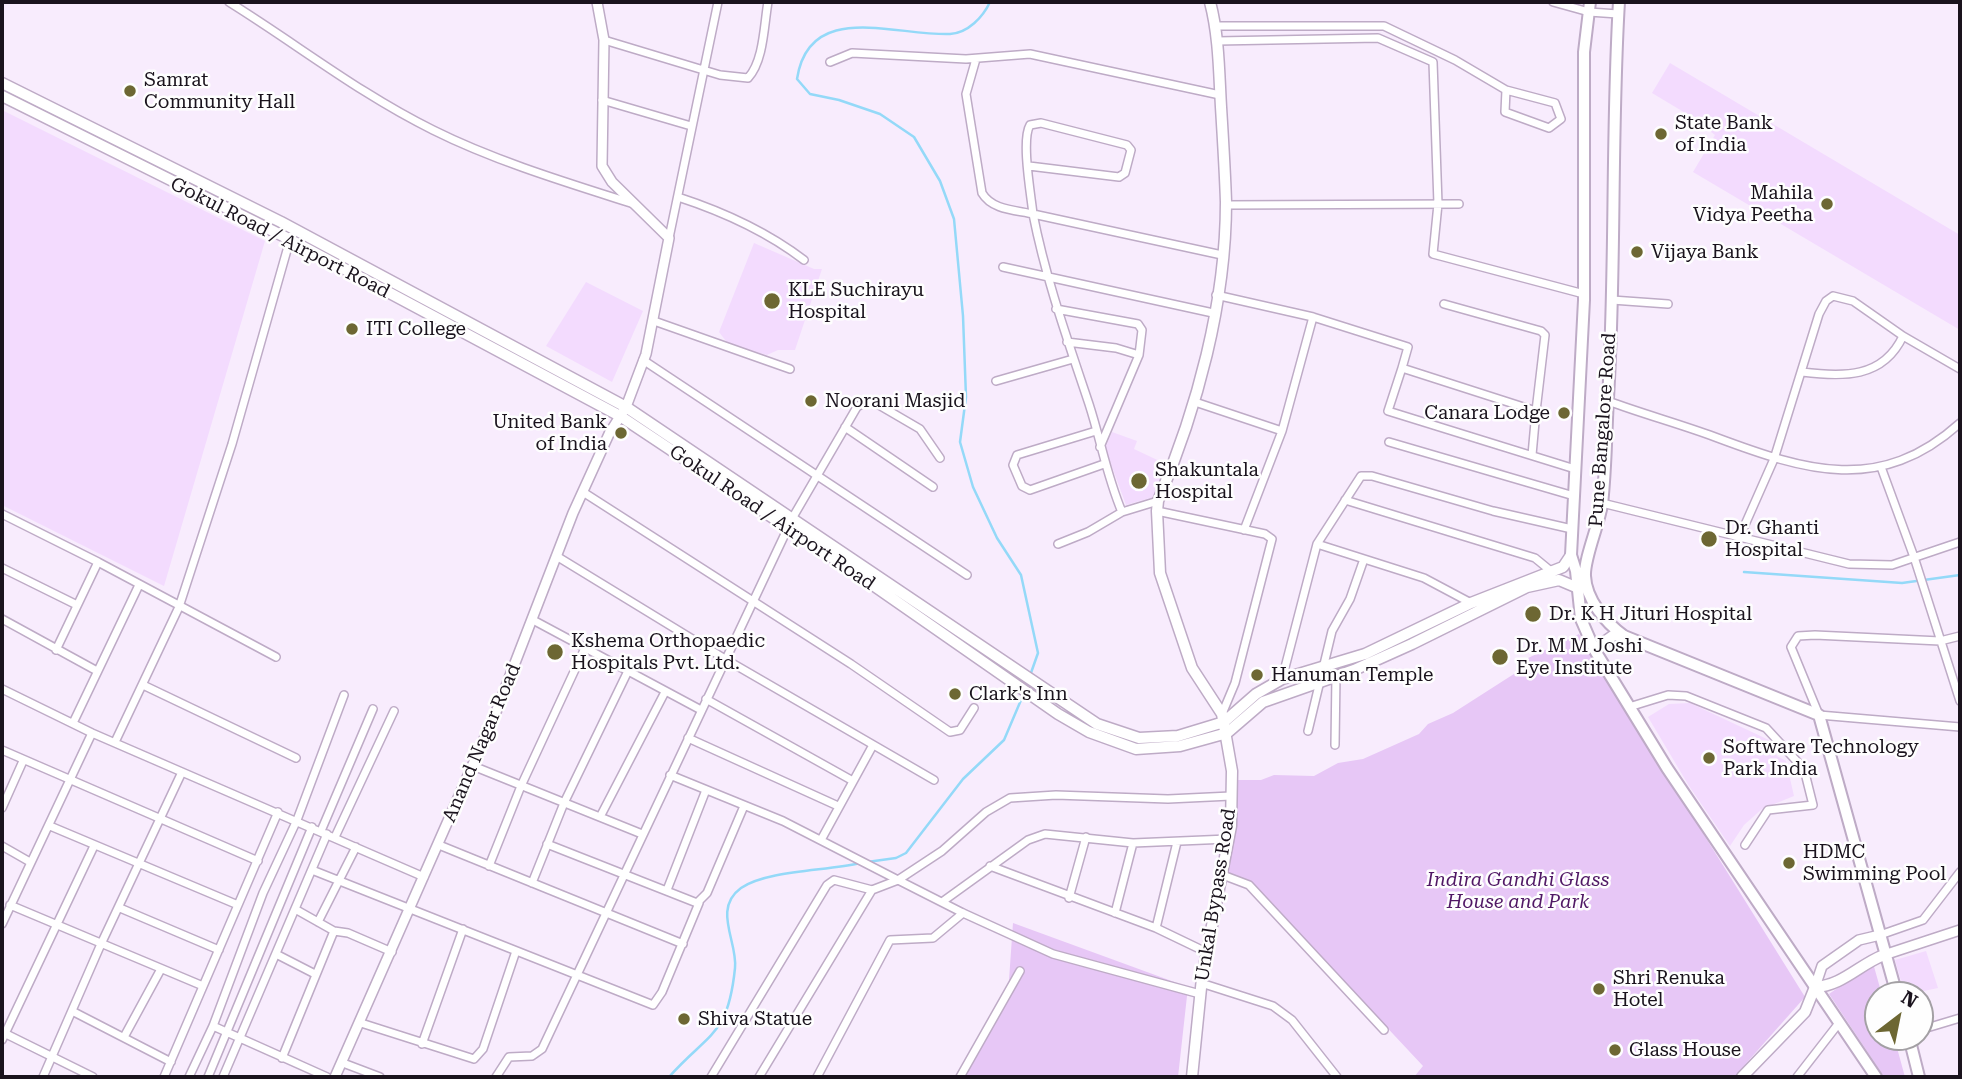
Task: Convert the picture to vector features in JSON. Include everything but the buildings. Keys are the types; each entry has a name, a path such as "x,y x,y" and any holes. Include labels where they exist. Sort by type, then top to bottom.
{"main road":[{"path":"1158,506 1195,402 1222,255 1226,205 1217,41 1210,2"},
{"name":"Pune Bangalore Road","path":"1619,2 1614,55 1612,300 1602,503 1578,588 1581,619 1594,649 1667,768 1815,987"},
{"name":"Pune Bangalore Road","path":"1590,7 1584,52 1584,294 1571,555 1599,611 1609,625 1624,636 1819,715"},
{"name":"Gokul Road / Airport Road","path":"2,83 293,228 623,412 793,517 1065,702 1095,729 1139,738 1178,736 1223,718 1282,679 1365,654 1471,603 1546,576 1581,573"},
{"name":"Gokul Road / Airport Road","path":"2,96 623,412 1058,714 1136,749 1180,746 1227,733 1263,702 1412,644 1546,576 1567,564 1571,555"},
{"name":"Unkal Bypass Road","path":"1158,506 1160,573 1182,645 1192,668 1223,718 1227,733 1231,796 1228,839 1201,982 1192,1077"},
{"path":"1546,576 1578,588"},
{"path":"1594,649 1614,635 1624,636"},
{"path":"1819,715 1892,981"},
{"path":"1815,987 1831,986 1870,960 1884,955"},
{"path":"1815,987 1876,1077"},
{"path":"1750,1075 1805,1012 1815,987"},
{"path":"1912,1051 1919,1077"}],"street":[{"path":"229,2 336,75 436,132 572,184 635,204"},
{"path":"597,2 604,40 602,166 612,183 668,238"},
{"path":"668,238 718,2"},
{"path":"604,40 702,70 748,78 753,73 759,52 768,2"},
{"path":"1553,2 1618,14"},
{"path":"1215,26 1384,26 1455,60 1506,90 1555,103 1561,119 1549,128 1505,112 1506,90"},
{"path":"1217,41 1378,38 1433,62 1438,204 1433,254 1584,294"},
{"path":"830,62 841,55 865,52 976,59 1030,54 1220,95"},
{"path":"976,59 966,94 982,193 986,200 997,207 1222,255"},
{"path":"602,100 691,126"},
{"path":"1029,166 1119,177 1125,173 1131,150 1122,143 1035,123 1027,129 1029,166 1033,214 1046,277 1096,431 1104,464 1122,512"},
{"path":"678,197 729,216 778,240 804,260"},
{"path":"1226,205 1459,204"},
{"path":"115,742 179,607 232,444 293,228"},
{"name":"Anand Nagar Road","path":"335,1077 473,766 583,492 609,433 623,412 643,360 654,321 668,238"},
{"path":"1003,267 1213,313"},
{"path":"1216,295 1313,317 1408,347 1388,411 1575,469"},
{"path":"1740,536 1774,459 1819,314 1826,301 1833,296 1853,301 1903,336 1960,369"},
{"path":"1612,300 1668,304"},
{"path":"1444,304 1541,331 1545,335 1532,455"},
{"path":"1056,309 1138,324 1142,330 1139,355 1100,447"},
{"path":"1244,530 1282,431 1313,317"},
{"path":"654,321 790,369"},
{"path":"1802,372 1842,377 1866,370 1891,355 1903,336"},
{"path":"1067,342 1116,348 1139,355"},
{"path":"996,381 1073,359"},
{"path":"643,360 967,575"},
{"path":"1402,368 1536,411"},
{"path":"496,1077 509,1057 532,1056 542,1049 787,528 817,473 861,403 872,401 919,429 940,458"},
{"path":"1608,401 1774,459 1830,471 1881,467 1934,445 1960,422"},
{"path":"1195,402 1282,431"},
{"path":"845,427 933,487"},
{"path":"1096,431 1017,455 1013,465 1021,486 1030,490 1104,464"},
{"path":"1389,442 1574,496"},
{"path":"1881,467 1914,557 1960,701"},
{"path":"1282,679 1317,544 1357,480 1366,475 1493,511 1572,529"},
{"path":"583,492 753,601 950,733 960,730 974,708"},
{"path":"1345,500 1535,558 1546,576"},
{"path":"1602,503 1849,564 1892,565 1960,542"},
{"path":"1058,544 1088,532 1122,512 1158,506 1270,536 1273,543 1223,718"},
{"path":"2,514 276,657"},
{"path":"1317,544 1424,578 1471,603"},
{"path":"558,557 725,659 934,780"},
{"path":"1308,731 1332,631 1350,599 1364,559"},
{"path":"56,650 98,562"},
{"path":"2,568 77,605"},
{"path":"73,723 139,585"},
{"path":"2,619 97,671"},
{"path":"533,620 701,710"},
{"path":"1960,636 1940,641 1798,636 1791,647 1819,715 1960,727"},
{"path":"489,866 521,786 585,648"},
{"path":"532,883 564,803 628,671"},
{"path":"1335,745 1336,675"},
{"path":"143,685 296,758"},
{"path":"2,689 92,733 424,877"},
{"path":"600,817 665,692"},
{"path":"189,1077 213,1026 263,893 297,820 344,695"},
{"path":"1629,707 1668,695 1695,699 1766,728 1801,764 1813,796 1813,805 1768,810 1745,845"},
{"path":"706,699 853,781"},
{"path":"223,1077 328,834 373,709"},
{"path":"328,834 394,711"},
{"path":"2,924 92,733"},
{"path":"688,738 838,806"},
{"path":"821,840 873,745"},
{"path":"2,751 258,861"},
{"path":"2,808 23,761"},
{"path":"473,766 642,834"},
{"path":"43,1077 101,944 182,772"},
{"path":"670,775 821,840 963,914 1063,957 1200,994"},
{"path":"667,890 706,789"},
{"path":"710,1077 828,883 837,881 872,890 898,880 942,851 986,812 1010,798 1047,795 1168,799 1231,796"},
{"path":"312,870 653,1005 683,944 699,903 707,893 744,806"},
{"path":"164,1077 278,812"},
{"path":"50,826 238,905"},
{"path":"208,1077 312,827"},
{"path":"942,902 990,866 1037,836 1086,837 1133,843 1228,839"},
{"path":"1069,898 1086,837"},
{"path":"1156,928 1177,842"},
{"path":"1115,913 1133,843"},
{"path":"547,844 699,903"},
{"path":"439,845 683,944"},
{"path":"2,846 30,862"},
{"path":"93,1077 3,1035 94,846"},
{"path":"318,922 356,847"},
{"path":"990,866 1069,898 1156,928 1206,952"},
{"path":"1815,987 1822,966 1859,940 1923,920 1960,872"},
{"path":"1220,874 1249,885 1384,1030"},
{"path":"759,1077 872,890"},
{"path":"10,905 203,986"},
{"path":"120,908 219,950"},
{"path":"295,909 334,931 348,933 392,952"},
{"path":"817,1077 890,940 933,939 963,914"},
{"path":"422,1044 463,929"},
{"path":"1884,955 1960,930"},
{"path":"282,1058 334,931"},
{"path":"361,1023 468,1059 480,1056 516,951"},
{"path":"276,954 315,974"},
{"path":"124,1037 161,968"},
{"path":"960,1077 1020,971"},
{"path":"1201,982 1273,1006 1292,1020 1337,1077"},
{"path":"72,1011 171,1062"},
{"path":"1934,1026 1960,1018"},
{"path":"1797,1077 1807,1074 1839,1023"},
{"path":"213,1026 327,1077"},
{"path":"343,1063 380,1077"}],"shaded area":[{"name":"Mahila Vidya Peetha","path":"1670,63 1960,235 1960,330 1693,172 1715,135 1711,132 1712,129 1652,93"},
{"path":"2,110 265,241 164,586 2,505"},
{"name":"KLE Suchirayu Hospital","path":"754,243 814,269 822,269 795,350 778,350 767,355 729,345 719,332"},
{"path":"586,282 643,311 612,382 546,346"},
{"name":"Shakuntala Hospital","path":"1112,432 1137,441 1134,449 1168,465 1154,497 1126,505 1105,448"},
{"name":"Software Technology Park India","path":"1690,703 1769,740 1777,756 1786,761 1794,796 1762,809 1744,825 1730,846 1689,786 1648,717 1669,704"},
{"path":"1926,951 1938,988 1934,989 1934,981 1901,981 1895,960"}],"green space":[{"name":"Indira Gandhi Glass House and Park","path":"1579,634 1805,997 1734,1077 1414,1077 1423,1066 1249,880 1225,873 1237,800 1236,780 1261,780 1274,775 1314,776 1338,763 1363,759 1419,734 1428,724 1453,713 1517,672 1526,659"},
{"path":"1013,923 1188,987 1178,1077 958,1077 1008,994"},
{"path":"1873,963 1878,981 1864,981 1864,1047 1829,994"},
{"path":"1867,1051 1898,1051 1905,1077 1884,1077"}],"waterway":[{"path":"990,2 974,23 957,33 880,28 836,31 818,39 805,54 797,79 810,94 839,100 880,114 914,137 940,181 954,219 963,316 966,397 960,442 973,487 997,538 1021,575 1038,653 1026,687"},
{"path":"1744,572 1902,583 1960,575"},
{"path":"867,862 896,858 906,853 963,779 1004,740 1024,693"},
{"path":"669,1077 714,1031 727,1008 735,968 727,916 733,896 741,888 766,878 860,863"}],"place":[{"name":"Samrat Community Hall","path":"130,91"},
{"name":"State Bank of India","path":"1661,134"},
{"name":"Mahila Vidya Peetha","path":"1827,204"},
{"name":"Vijaya Bank","path":"1637,252"},
{"name":"KLE Suchirayu Hospital","path":"772,301"},
{"name":"ITI College","path":"352,329"},
{"name":"Noorani Masjid","path":"811,401"},
{"name":"Canara Lodge","path":"1564,413"},
{"name":"United Bank of India","path":"621,433"},
{"name":"Shakuntala Hospital","path":"1139,481"},
{"name":"Dr. Ghanti Hospital","path":"1709,539"},
{"name":"Dr. K H Jituri Hospital","path":"1533,614"},
{"name":"Kshema Orthopaedic Hospitals Pvt. Ltd.","path":"555,652"},
{"name":"Dr. M M Joshi Eye Institute","path":"1500,657"},
{"name":"Hanuman Temple","path":"1257,675"},
{"name":"Clark's Inn","path":"955,694"},
{"name":"Software Technology Park India","path":"1709,758"},
{"name":"HDMC Swimming Pool","path":"1789,863"},
{"name":"Shri Renuka Hotel","path":"1599,989"},
{"name":"Shiva Statue","path":"684,1019"},
{"name":"Glass House","path":"1615,1050"}]}
